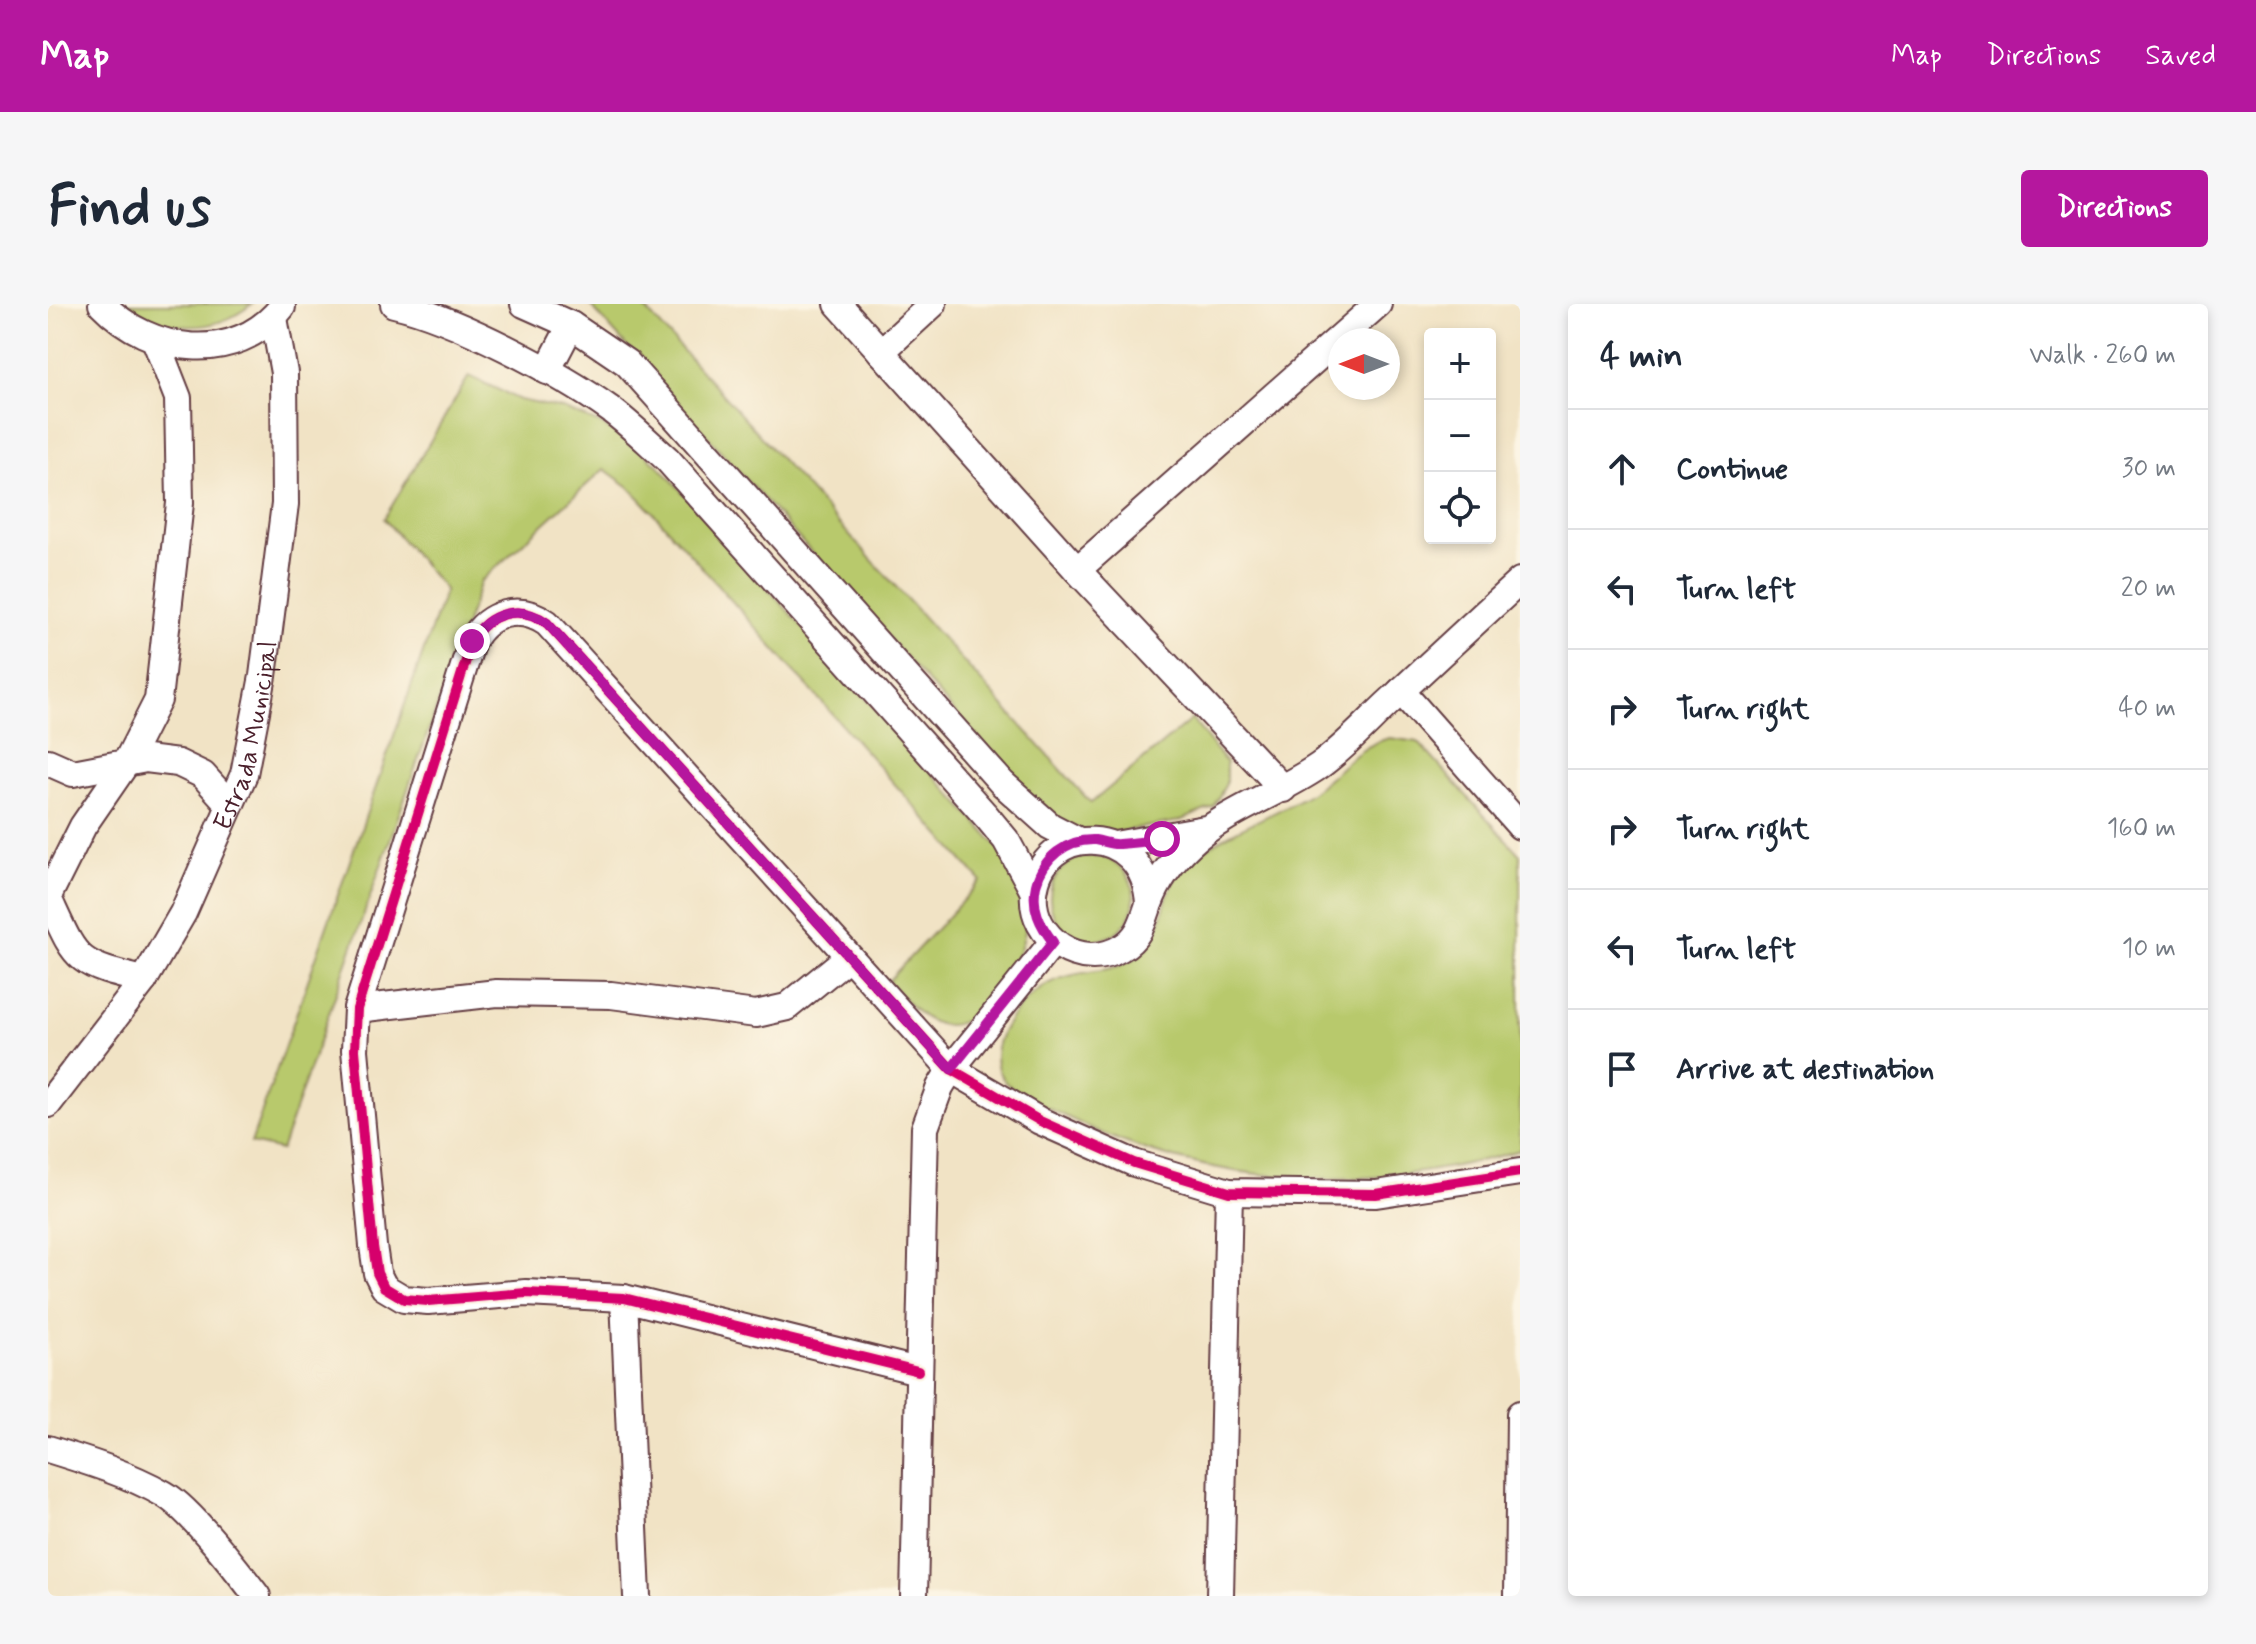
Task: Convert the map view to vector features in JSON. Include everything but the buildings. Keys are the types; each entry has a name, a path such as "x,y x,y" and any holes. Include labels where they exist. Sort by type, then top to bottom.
{"street":[{"path":"102,304 120,322 156,342 197,348 238,339 279,311"},
{"path":"394,304 456,314 611,410 667,459 1006,840 1034,892 1035,911 1042,928 1053,942 1069,952 1087,956 1121,948 1145,921 1149,904 1148,885 1142,868 1130,854 1115,845 1097,840 1079,841 1062,848 1048,860 1034,892"},
{"path":"524,304 571,325 627,363 1024,807 1079,841"},
{"path":"838,304 1077,570 1283,789"},
{"path":"881,352 933,304"},
{"path":"1077,570 1378,304"},
{"name":"Estrada Municipal","path":"48,1104 107,1033 144,980 183,913 244,774 263,676 285,504 284,373 279,311"},
{"path":"547,371 571,325"},
{"path":"144,980 98,970 71,951 48,897 83,826 125,765 158,700 180,503 178,398 156,342"},
{"path":"1149,904 1174,862 1208,829 1283,789 1322,764 1520,581"},
{"path":"918,1371 624,1298 526,1293 416,1301 392,1294 384,1287 374,1259 355,1050 357,1009 472,641 487,622 509,612 533,615 553,628 847,958 951,1069 1053,1127 1134,1163 1229,1192 1376,1194 1520,1172"},
{"path":"1401,691 1520,826"},
{"path":"48,762 73,773 146,759 178,763 203,775 230,805"},
{"path":"1115,845 1208,829"},
{"path":"914,1596 922,1149 931,1107 951,1069 1053,942"},
{"path":"357,1009 497,993 611,995 756,1014 787,1007 847,958"},
{"path":"1220,1596 1229,1192"},
{"path":"624,1298 637,1596"},
{"path":"1518,1596 1520,1414"},
{"path":"48,1449 92,1462 167,1496 229,1560 257,1596"}],"green space":[{"path":"126,304 252,304 221,321 189,326 157,321"},
{"path":"589,304 641,304 1091,803 1192,719 1226,763 1226,784 1213,807 1179,821 1106,834 1074,829 1027,793"},
{"path":"469,376 520,400 563,409 598,423 631,442 660,467 1008,858 1023,894 1025,932 1020,950 1000,988 971,1017 955,1024 931,1021 888,981 981,881 650,509 629,487 604,469 481,581 281,1150 251,1143 445,590 384,519"},
{"path":"1390,738 1418,742 1520,855 1520,1150 1406,1174 1349,1178 1291,1177 1234,1171 1178,1159 1122,1141 1036,1102 1005,1082 996,1054 999,1039 1028,998 1054,981 1120,966 1140,955 1155,937 1172,885 1191,860 1224,837 1299,800 1359,752"},
{"path":"1092,856 1115,863 1127,875 1134,898 1127,921 1115,933 1092,940 1069,933 1057,921 1050,898 1057,875 1069,863"}],"cycle path":[{"path":"918,1371 624,1298 526,1293 428,1301 404,1299 384,1287 377,1273 373,1246 355,1050 357,1009 472,641 487,623 505,614 516,613 537,617 547,623 951,1069 1040,1121 1134,1163 1229,1192 1376,1194 1520,1172"}],"route":[{"path":"472,641 487,622 509,612 533,615 553,628 847,958 951,1069 1053,942 1042,928 1035,911 1034,892 1048,860 1062,848 1079,841 1097,840 1115,845 1162,839"}]}
